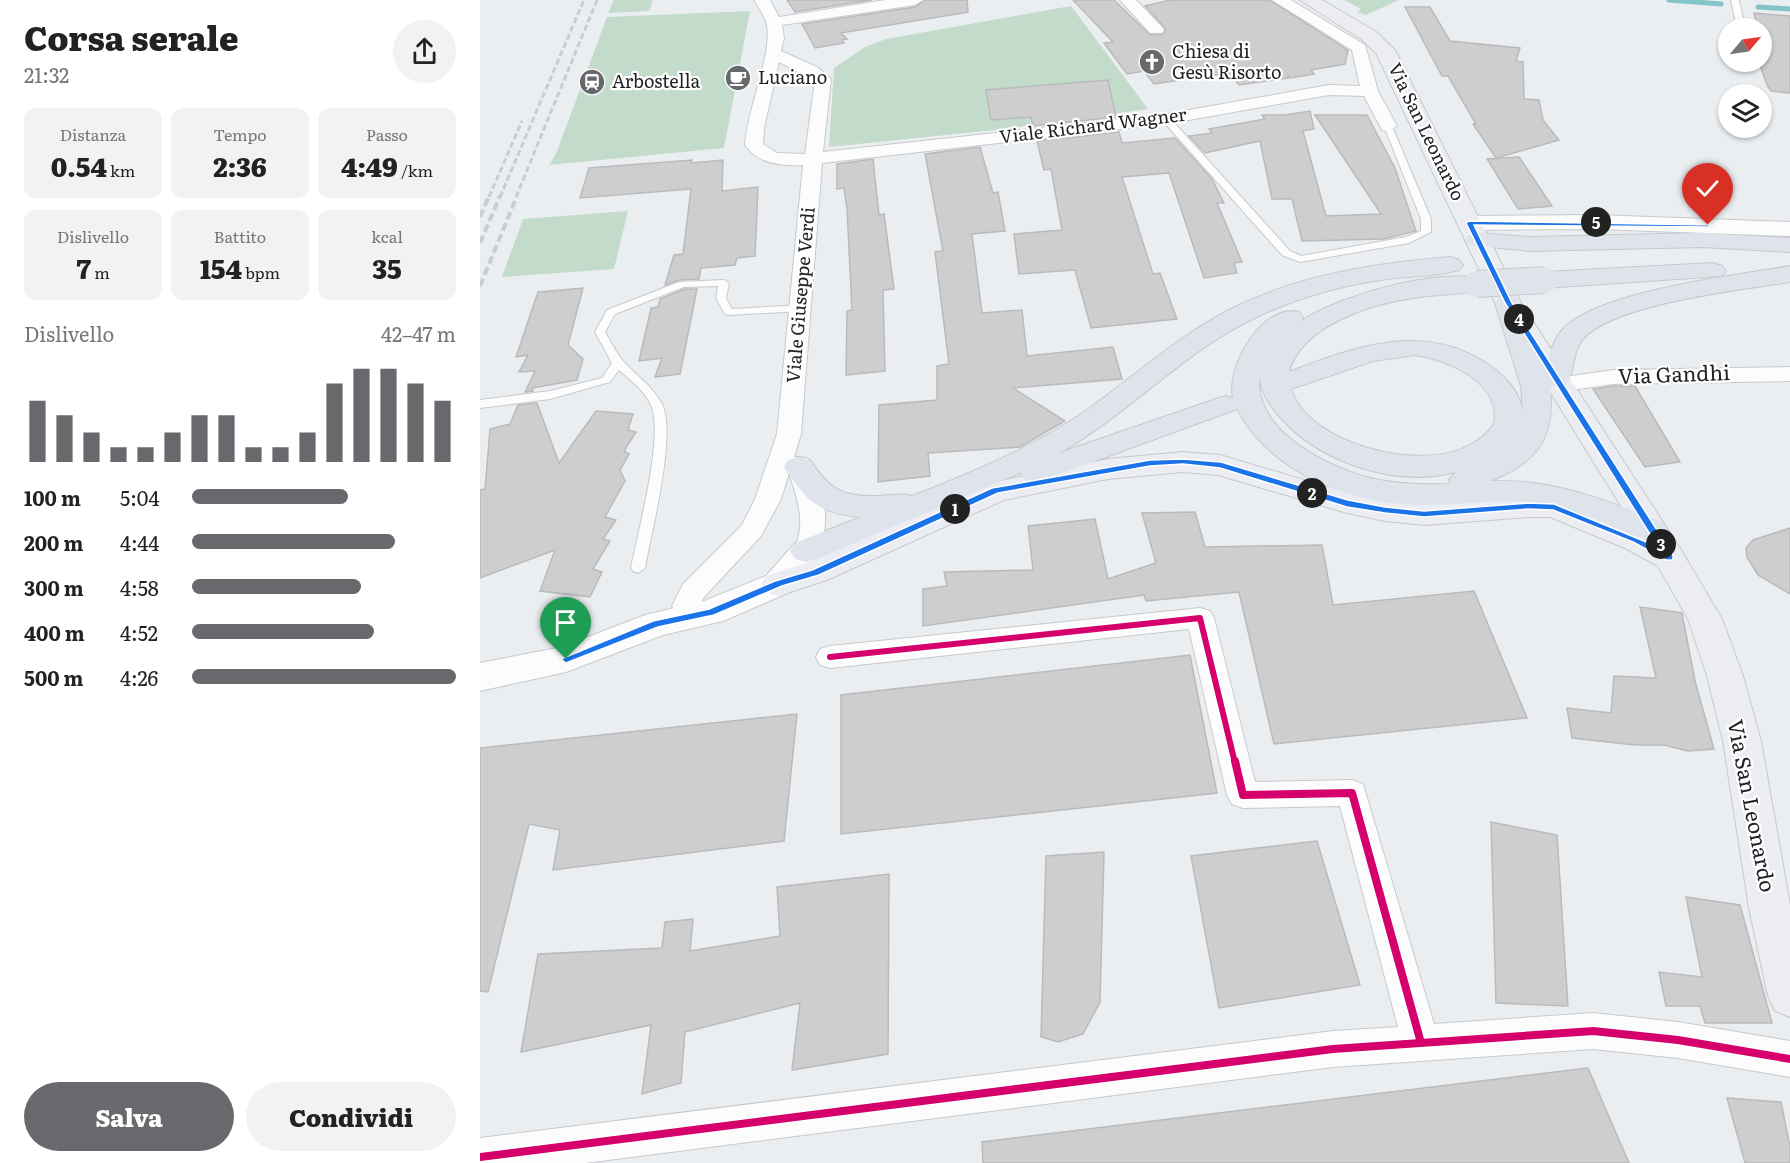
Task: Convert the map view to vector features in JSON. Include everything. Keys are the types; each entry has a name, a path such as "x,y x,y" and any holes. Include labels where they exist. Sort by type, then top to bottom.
{"highway":[{"path":"1469,222 1530,244 1629,240 1790,245"},
{"path":"1530,223 1552,231 1629,240"},
{"path":"1657,528 1555,495 1503,490 1422,495 1359,484 1331,476 1305,463 1267,434 1254,418 1245,393 1245,376 1251,356 1268,334 1295,314 1325,299 1384,280 1790,252"},
{"path":"806,551 1016,464 1063,439 1106,411 1189,345 1235,316 1278,298 1340,278 1407,267 1470,273"},
{"path":"1537,269 1790,267"},
{"path":"1283,383 1365,352 1393,346 1446,353 1485,374 1498,386 1508,401 1509,420 1500,439 1482,452 1457,463 1428,468 1389,463 1331,444 1310,431 1282,404 1283,383 1272,371 1279,355 1297,336 1320,320 1366,300 1424,288 1470,273"},
{"path":"1557,382 1565,346 1576,332 1619,309 1646,301 1790,274"},
{"path":"1283,383 1277,415 1289,432 1305,447 1332,462 1362,474 1400,481 1454,481 1485,474 1506,463 1524,449 1536,432 1539,414 1539,397 1508,303"},
{"path":"996,490 1037,471 1226,405"},
{"path":"800,467 813,487 824,497 852,505 889,506 939,496"}],"main road":[{"name":"Via San Leonardo","path":"1309,0 1368,35 1385,50 1508,303 1557,382 1716,619 1725,676 1742,741 1770,908 1790,996"},
{"path":"1469,222 1664,223 1790,229"},
{"path":"480,677 566,659 657,624 711,612 778,584 815,572 996,490 1150,463 1183,462 1221,465 1347,503 1385,510 1424,514 1528,506 1554,507 1636,540 1657,528"},
{"path":"778,584 806,551"},
{"path":"657,624 686,606 806,551"}],"street":[{"path":"762,0 774,22 776,38 755,128 754,145 762,155 773,158 801,160 816,156"},
{"path":"774,22 915,0"},
{"path":"1128,0 1156,30"},
{"path":"1280,0 1359,48 1370,91 1388,126"},
{"name":"Viale Giuseppe Verdi","path":"686,606 693,591 720,566 752,530 768,499 789,434 802,308 811,176 816,156 823,79 811,70 773,54"},
{"name":"Viale Richard Wagner","path":"816,156 1167,119 1329,90 1370,91"},
{"name":"Via Gandhi","path":"1557,382 1613,377 1790,374"},
{"name":"Viale Giuseppe Verdi","path":"789,434 813,511 813,539 806,551"},
{"path":"830,657 1200,618 1243,795 1352,793 1421,1043"},
{"path":"480,1157 1334,1049 1593,1031 1678,1040 1790,1059"}],"lane":[{"path":"1735,0 1739,18"},
{"path":"1167,119 1286,253 1300,259 1409,240 1426,232 1426,219 1388,126"},
{"path":"638,568 659,448 658,408 642,387 618,363 600,332 611,312 683,284 724,283 721,298 729,312 802,308"},
{"path":"480,404 550,394 606,380 618,363"}],"green space":[{"path":"614,0 653,0 649,11 608,13"},
{"path":"1344,0 1399,0 1366,15 1357,12 1361,9"},
{"path":"1071,6 1148,109 995,130 829,147 834,68 865,47 886,39"},
{"name":"Arbostella","path":"750,11 724,148 549,165 556,154 607,17"},
{"path":"628,211 614,269 502,277 523,219"}],"building":[{"path":"787,0 872,0 795,12"},
{"path":"925,0 967,0 968,12 841,33 847,39 842,40 844,43 815,48 802,24 915,7"},
{"path":"1073,0 1114,0 1150,35 1162,35 1166,29 1145,6 1170,0 1270,0 1348,50 1345,64 1311,70 1314,74 1290,78 1288,75 1288,78 1239,85 1229,73 1154,84 1144,71 1127,74 1104,43 1113,42"},
{"path":"1405,7 1430,7 1450,41 1520,48 1516,61 1523,62 1524,99 1539,100 1543,120 1559,140 1496,158 1473,124 1476,124 1448,76 1442,76"},
{"path":"1754,13 1790,16 1790,93 1772,91 1772,84 1767,84 1762,72 1772,72 1772,18 1755,18"},
{"path":"1108,80 1116,117 1033,126 1031,117 991,120 986,90"},
{"path":"1310,111 1314,129 1303,131 1326,216 1381,214 1315,115 1367,115 1395,168 1416,231 1384,239 1302,241 1292,199 1272,199 1260,141 1205,153 1189,136 1212,133 1209,129 1265,119 1262,115 1285,115"},
{"path":"1119,132 1122,143 1175,138 1212,179 1224,203 1217,203 1242,262 1234,263 1237,273 1204,278 1169,173 1122,177 1153,274 1160,273 1177,319 1091,328 1075,270 1019,274 1014,234 1062,230 1051,169 1044,170 1037,141"},
{"path":"980,147 993,193 998,192 1005,231 972,234 982,313 1022,310 1027,356 1113,347 1122,379 1013,388 1065,421 1020,447 928,453 930,476 878,482 879,405 937,400 937,366 949,364 935,252 943,251 925,154"},
{"path":"1519,157 1552,206 1518,209 1487,159"},
{"path":"873,159 879,215 884,214 894,289 883,290 885,371 846,375 847,311 852,310 847,209 844,188 837,189 837,164"},
{"path":"692,160 691,163 723,160 722,191 758,187 755,256 737,258 735,265 701,268 699,279 679,280 665,285 674,255 683,254 691,189 580,198 589,168"},
{"path":"583,288 568,345 583,359 577,380 532,388 533,391 525,392 535,371 519,372 528,355 516,357 538,292"},
{"path":"684,289 697,289 680,374 655,377 662,358 639,361 651,308 658,307 660,299"},
{"path":"1635,386 1680,462 1645,467 1593,389"},
{"path":"537,403 559,463 596,411 633,414 628,430 636,432 624,451 629,454 620,470 625,481 605,517 616,520 603,539 610,541 593,569 602,572 590,597 540,591 555,550 480,578 480,490 485,489 490,429 510,424 518,405"},
{"path":"1195,512 1205,547 1322,545 1333,605 1474,591 1527,718 1274,744 1239,592 1146,601 1144,595 923,626 923,589 947,586 944,572 1033,570 1028,526 1095,519 1108,579 1156,563 1142,513"},
{"path":"1790,528 1790,594 1758,575 1747,557 1746,548 1753,540"},
{"path":"1640,607 1682,613 1695,681 1714,749 1688,751 1664,745 1635,745 1572,738 1567,708 1611,713 1614,676 1656,678"},
{"path":"1190,655 1217,793 841,834 841,695"},
{"path":"797,714 784,841 553,870 560,830 529,824 488,992 480,991 480,748"},
{"path":"1491,822 1557,835 1568,1006 1496,1003"},
{"path":"1317,841 1360,985 1219,1008 1191,856"},
{"path":"1104,852 1100,1002 1083,1034 1058,1042 1041,1037 1046,856"},
{"path":"889,874 888,1054 792,1070 800,1003 685,1032 681,1083 642,1094 651,1025 521,1052 538,954 662,948 665,922 693,919 690,951 780,936 777,887"},
{"path":"1686,897 1740,905 1772,1023 1705,1023 1700,1006 1666,1006 1659,972 1702,977"},
{"path":"1588,1068 1629,1163 983,1163 982,1142"},
{"path":"1727,1098 1781,1102 1790,1147 1790,1163 1745,1163"}],"waterway":[{"path":"1669,0 1721,4"},
{"path":"1758,7 1790,9"}],"railway":[{"path":"500,197 584,0"},
{"path":"516,197 597,0"},
{"path":"489,197 522,121"},
{"path":"480,217 489,196"},
{"path":"480,243 500,196"},
{"path":"480,286 517,196"}],"cycle path":[{"path":"830,657 1200,618 1243,795 1352,793 1421,1043"},
{"path":"480,1157 1333,1049 1593,1031 1678,1040 1790,1059"}],"place":[{"name":"Chiesa di Gesù Risorto","path":"1152,62"},
{"name":"Luciano","path":"738,78"},
{"name":"Arbostella","path":"592,82"}],"route":[{"path":"566,659 647,627 711,612 778,584 815,572 996,490 1150,463 1183,462 1221,465 1347,503 1385,510 1424,514 1528,506 1554,507 1636,540 1670,558 1508,303 1469,223 1598,222 1708,225"}]}
